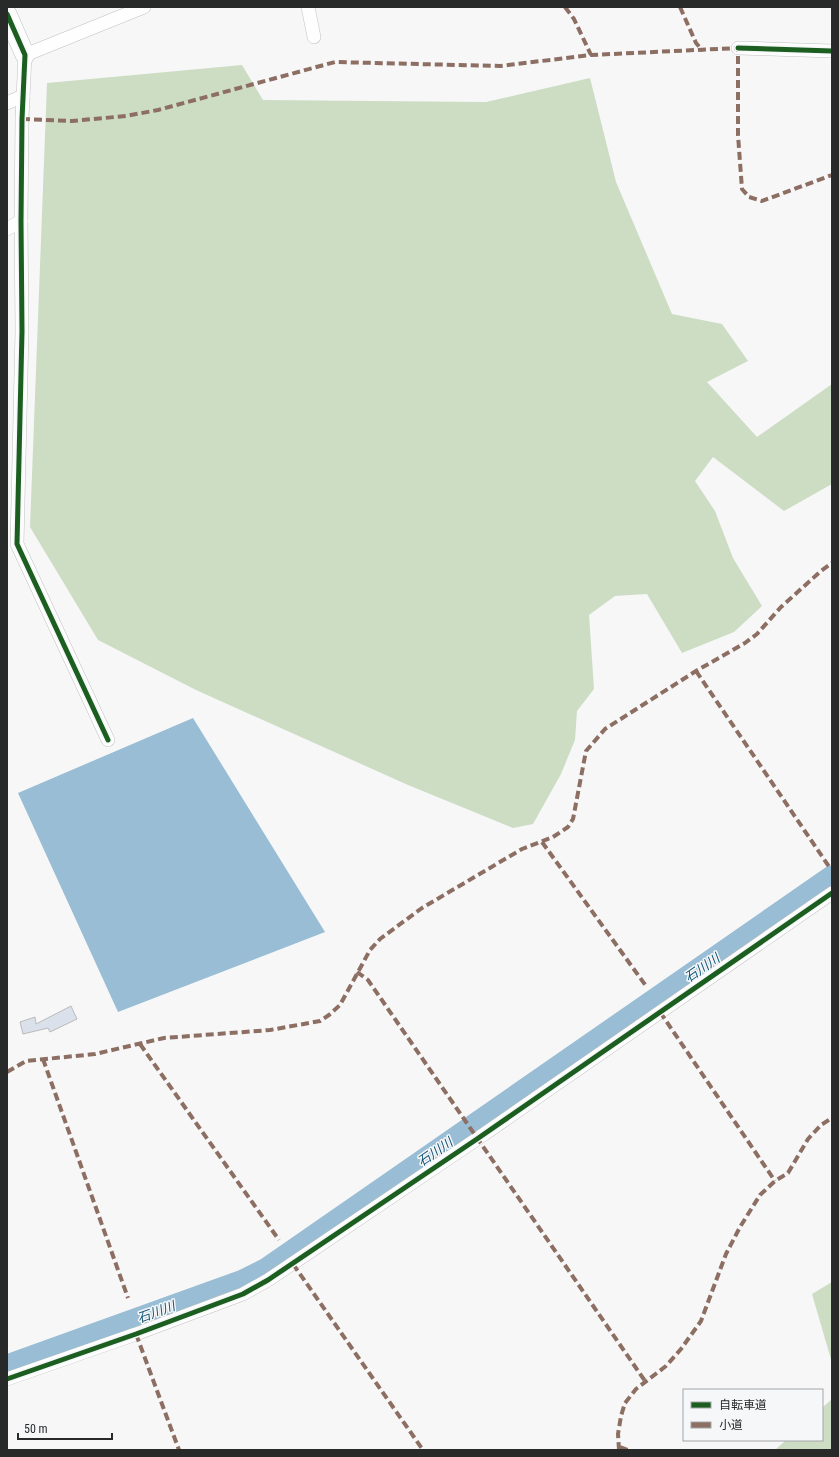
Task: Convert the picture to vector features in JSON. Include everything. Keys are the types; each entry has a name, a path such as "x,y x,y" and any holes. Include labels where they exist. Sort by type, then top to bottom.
{"street":[{"path":"25,55 144,7"},
{"path":"308,7 314,37"},
{"path":"7,14 25,55 23,96 22,331 17,544 108,740"},
{"path":"738,48 832,51"},
{"path":"7,103 23,96"},
{"path":"7,229 22,221"},
{"path":"7,1380 243,1294 268,1280 477,1139 832,893"}],"green space":[{"path":"242,65 263,100 486,102 590,78 616,182 672,314 722,324 748,361 707,382 757,437 832,384 832,484 784,511 713,457 695,481 715,511 733,558 762,606 734,632 682,653 647,594 615,596 589,615 594,689 577,711 575,740 561,774 533,824 513,828 408,785 196,690 98,640 30,527 47,83"},
{"path":"832,1282 832,1363 812,1294"},
{"path":"832,1399 832,1450 775,1450 785,1441 823,1441 823,1407"}],"water":[{"path":"193,718 325,932 118,1012 18,793"}],"building":[{"path":"71,1006 77,1019 50,1032 48,1028 23,1034 20,1022 35,1017 36,1024"}],"waterway":[{"name":"石川川","path":"7,1366 243,1281 267,1269 832,877"}],"marked path":[{"path":"565,7 574,19 591,55"},
{"path":"680,7 696,43 703,51"},
{"path":"22,119 72,121 126,116 158,110 335,62 500,66 591,55 738,48 738,135 742,189 749,197 762,201 832,175"},
{"path":"7,1072 26,1061 95,1054 164,1038 270,1030 320,1021 340,1005 370,950 380,939 422,908 522,849 553,837 568,827 573,819 586,751 605,729 696,671 745,643 757,634 781,607 832,563"},
{"path":"696,671 830,868"},
{"path":"542,842 646,986"},
{"path":"357,972 368,980 645,1381"},
{"path":"660,1012 775,1181"},
{"path":"140,1044 279,1240"},
{"path":"43,1059 128,1298"},
{"path":"619,1450 618,1434 625,1403 636,1389 666,1366 681,1349 701,1321 726,1254 740,1227 760,1195 775,1181 788,1173 808,1139 821,1125 832,1118"},
{"path":"293,1264 423,1450"},
{"path":"136,1334 179,1450"},
{"path":"620,1447 628,1450"}],"cycle path":[{"path":"7,14 25,55 22,119 22,331 17,544 108,740"},
{"path":"738,48 832,51"},
{"path":"7,1379 136,1334 243,1294 268,1280 477,1139 832,893"}]}
